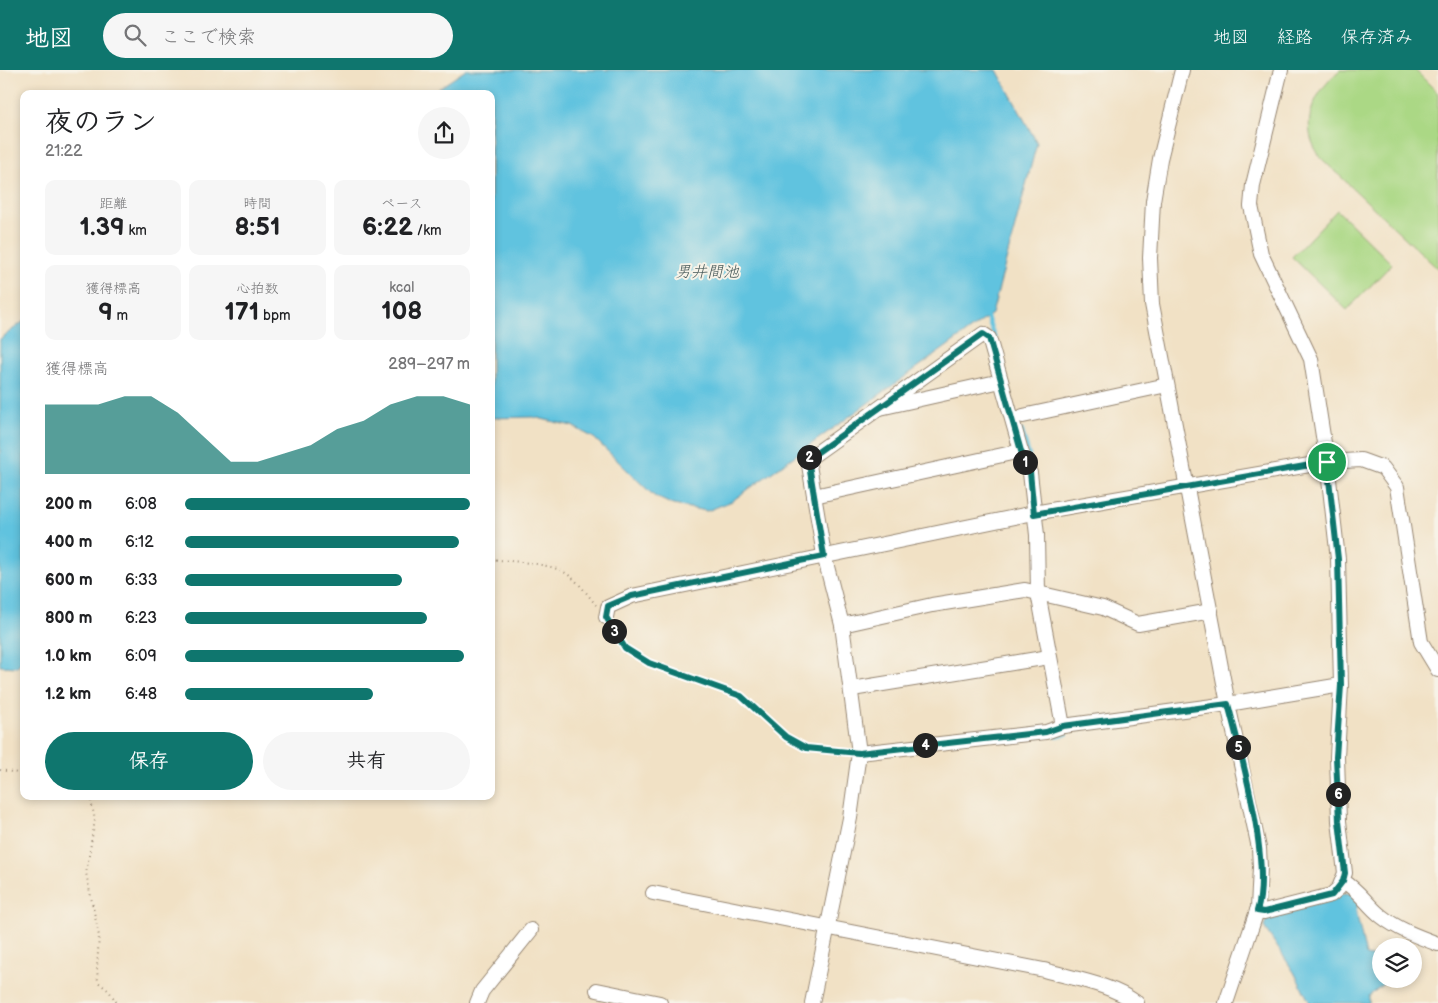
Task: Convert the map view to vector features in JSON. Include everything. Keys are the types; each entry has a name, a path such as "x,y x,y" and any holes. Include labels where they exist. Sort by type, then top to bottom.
{"street":[{"path":"1182,70 1160,159 1150,226 1152,304 1228,704 1259,848 1260,890 1257,911 1226,1003"},
{"path":"1257,911 1264,912 1332,895 1343,881 1336,757 1341,685 1338,559 1327,462 1311,359 1261,254 1251,206 1253,185 1281,70"},
{"path":"812,1003 850,818 859,753 842,625 824,556 808,459 874,410 983,334 989,338 1021,451 1030,472 1038,592 1063,726"},
{"path":"874,410 1001,381"},
{"path":"1023,416 1167,385"},
{"path":"814,496 1021,451"},
{"path":"606,617 608,606 632,596 824,556 1034,514 1327,462 1361,460 1383,468 1398,487 1421,642 1438,670"},
{"path":"842,625 932,605 1026,590 1103,608 1138,624 1211,611"},
{"path":"852,689 1049,657"},
{"path":"859,753 1046,732 1063,726 1228,704 1341,685"},
{"path":"1343,881 1354,888 1380,915 1390,922 1438,944"},
{"path":"653,893 1044,970 1124,994 1137,1003"},
{"path":"477,1003 482,991 531,930"},
{"path":"597,990 660,1003"}],"path":[{"path":"495,560 555,568 567,574 583,588 606,617 625,648 649,663 741,696 786,737 806,748 859,753"},
{"path":"0,770 20,773"},
{"path":"91,800 95,820 86,873 100,936 97,968 98,982 109,990 117,1003"}],"green space":[{"path":"1340,70 1415,70 1438,93 1438,269 1322,159 1314,147 1309,124 1311,112 1322,90"},
{"path":"1337,210 1392,264 1347,310 1292,257"}],"water":[{"name":"男井間池","path":"466,70 997,70 1037,143 992,314 732,501 707,511 673,505 654,496 594,438 572,426 533,417 495,418 495,90 436,90"},
{"path":"20,324 20,663 17,667 0,666 0,339"},
{"path":"1345,893 1354,894 1359,901 1356,911 1366,956 1372,957 1372,988 1378,988 1369,996 1369,1003 1310,1003 1294,972 1264,927 1267,918 1281,911"}],"waterway":[{"path":"986,314 995,338"},
{"path":"1022,431 1029,455"},
{"path":"1057,737 1067,734"}],"route":[{"path":"983,334 989,338 1021,451 1030,472 1034,514 1327,462 1338,559 1340,599 1341,685 1336,757 1339,821 1345,873 1339,888 1332,895 1305,900 1264,912 1257,911 1260,890 1259,848 1236,734 1228,704 1063,726 1046,732 859,753 806,748 786,737 741,696 649,663 625,648 606,617 608,606 632,596 824,556 808,459 976,337 983,334"}]}
